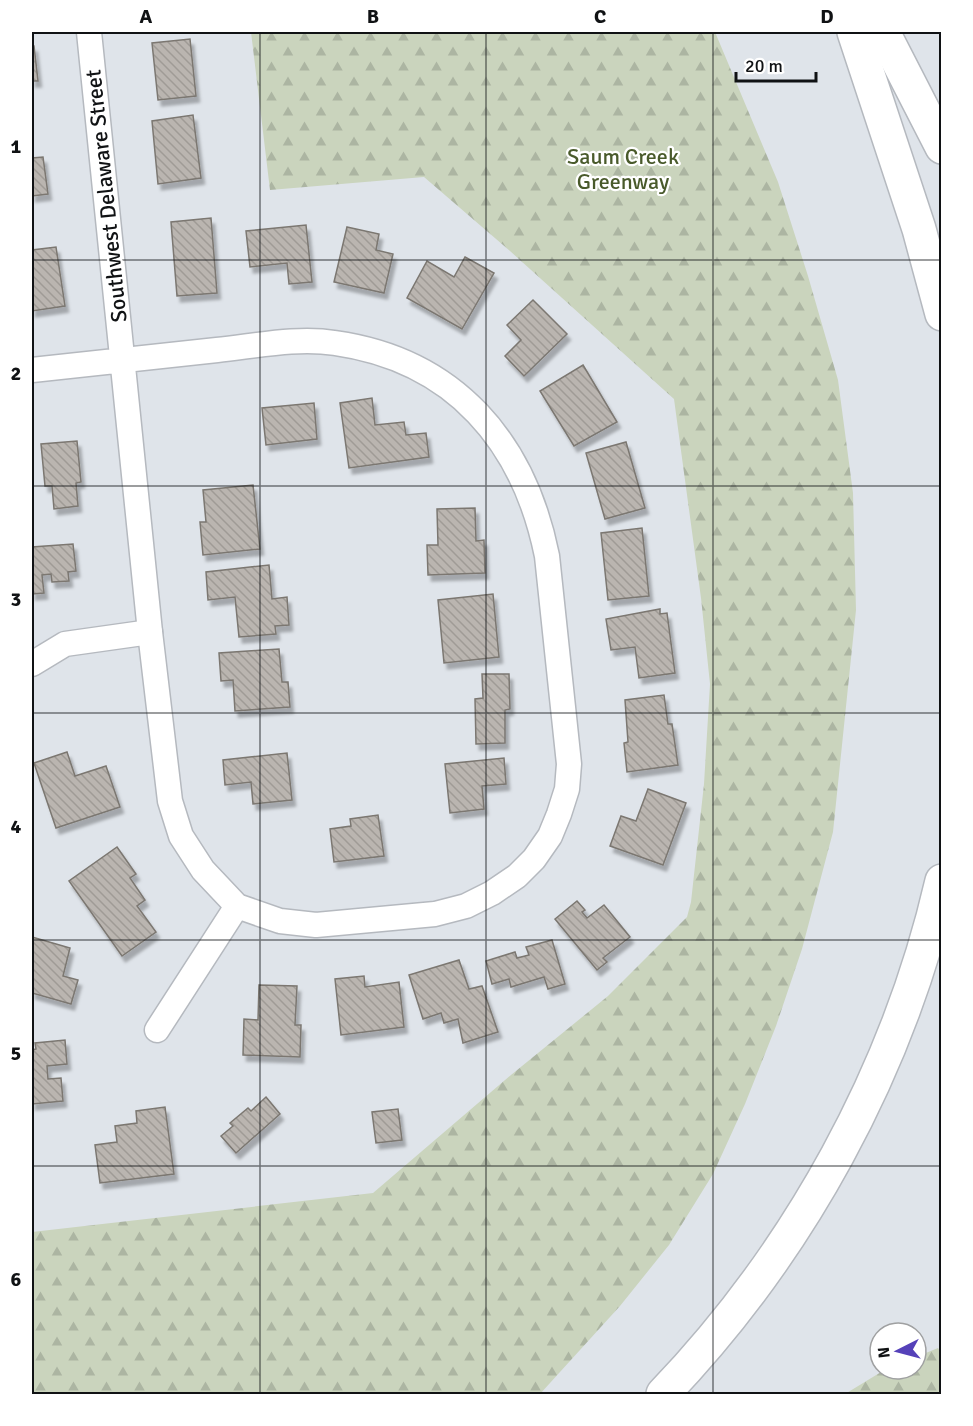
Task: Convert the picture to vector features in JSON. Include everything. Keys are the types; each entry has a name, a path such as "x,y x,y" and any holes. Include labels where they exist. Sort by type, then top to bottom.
{"highway":[{"path":"854,32 919,229 942,314"},
{"path":"883,32 942,147"},
{"path":"663,1395 731,1316 795,1229 855,1121 914,980 942,881"}],"street":[{"name":"Southwest Delaware Street","path":"89,32 150,632 170,801 181,836 203,870 237,906"},
{"path":"32,370 294,342 334,343 373,351 409,365 440,381 466,401 491,426 530,494 541,525 547,556 569,764 567,789 559,814 550,837 534,859 517,876 492,893 466,906 435,914 316,925 280,921 237,906 156,1030"},
{"path":"32,664 65,644 150,632"}],"green space":[{"name":"Saum Creek Greenway","path":"251,32 715,32 778,182 838,380 853,493 856,610 833,832 802,949 776,1026 745,1104 713,1174 669,1245 620,1306 540,1394 32,1394 32,1232 373,1193 608,996 687,917 691,902 704,784 710,684 701,598 674,399 424,177 270,190"},
{"path":"938,1348 941,1352 941,1394 845,1394 868,1380 928,1381 928,1352"}],"building":[{"path":"190,39 196,96 158,100 152,43"},
{"path":"32,46 34,46 38,81 32,81"},
{"path":"193,115 201,178 158,184 152,121"},
{"path":"43,157 48,194 32,196 32,158"},
{"path":"211,218 217,293 177,296 171,222"},
{"path":"306,225 312,282 289,284 287,263 250,267 246,231"},
{"path":"347,227 379,234 376,250 393,254 384,293 334,282"},
{"path":"56,247 65,306 32,311 32,250"},
{"path":"465,257 494,273 462,329 407,298 427,261 454,277"},
{"path":"533,300 567,334 524,376 505,356 521,340 507,325"},
{"path":"583,365 617,422 574,446 540,391"},
{"path":"372,398 375,425 404,422 406,435 426,433 429,457 349,468 340,403"},
{"path":"314,403 317,439 266,445 262,408"},
{"path":"77,441 81,482 76,483 78,506 54,509 52,486 45,486 41,444"},
{"path":"626,442 645,508 605,519 586,453"},
{"path":"253,485 260,549 203,555 200,522 206,522 203,490"},
{"path":"475,508 476,541 484,540 485,573 428,575 427,545 438,545 437,509"},
{"path":"642,528 649,596 608,600 601,533"},
{"path":"73,544 76,571 68,572 69,581 52,582 51,574 42,575 44,593 32,594 32,547"},
{"path":"269,565 272,599 287,597 289,625 275,626 276,634 239,637 235,597 208,600 206,572"},
{"path":"493,594 499,657 444,663 438,600"},
{"path":"660,609 660,614 667,613 675,673 639,678 635,647 611,650 606,619"},
{"path":"279,649 282,682 288,682 290,707 235,711 233,680 221,681 219,653"},
{"path":"482,674 509,674 510,709 505,710 505,743 476,744 475,699 483,698"},
{"path":"664,695 668,724 672,724 678,765 627,772 624,743 628,742 625,700"},
{"path":"67,752 75,776 106,766 120,807 56,828 34,763"},
{"path":"287,753 292,800 253,804 251,782 225,785 223,760"},
{"path":"504,758 506,784 482,786 484,809 450,813 445,764"},
{"path":"648,789 686,803 663,865 610,846 621,816 636,821"},
{"path":"378,815 384,856 334,862 330,829 351,826 350,819"},
{"path":"117,847 136,874 130,878 145,900 137,906 156,932 122,956 69,881"},
{"path":"577,901 585,910 582,912 587,918 604,905 630,937 603,958 607,962 597,970 555,919"},
{"path":"32,937 70,948 63,976 78,980 71,1004 32,993"},
{"path":"552,940 565,984 548,989 544,977 511,987 509,979 492,984 486,961 515,952 517,958 529,955 526,947"},
{"path":"459,960 469,989 482,986 498,1032 463,1043 458,1019 444,1023 441,1013 423,1019 409,975"},
{"path":"364,976 365,987 399,982 404,1027 341,1035 335,979"},
{"path":"259,985 297,986 295,1025 301,1025 300,1057 243,1055 244,1019 258,1020"},
{"path":"65,1040 67,1064 47,1066 48,1079 61,1078 63,1101 32,1104 32,1050 36,1049 35,1043"},
{"path":"266,1097 280,1114 236,1153 221,1136 233,1126 230,1123 248,1108 251,1111"},
{"path":"165,1107 174,1174 100,1183 95,1145 117,1142 115,1126 137,1123 136,1111"},
{"path":"398,1109 402,1140 376,1143 372,1112"}]}
